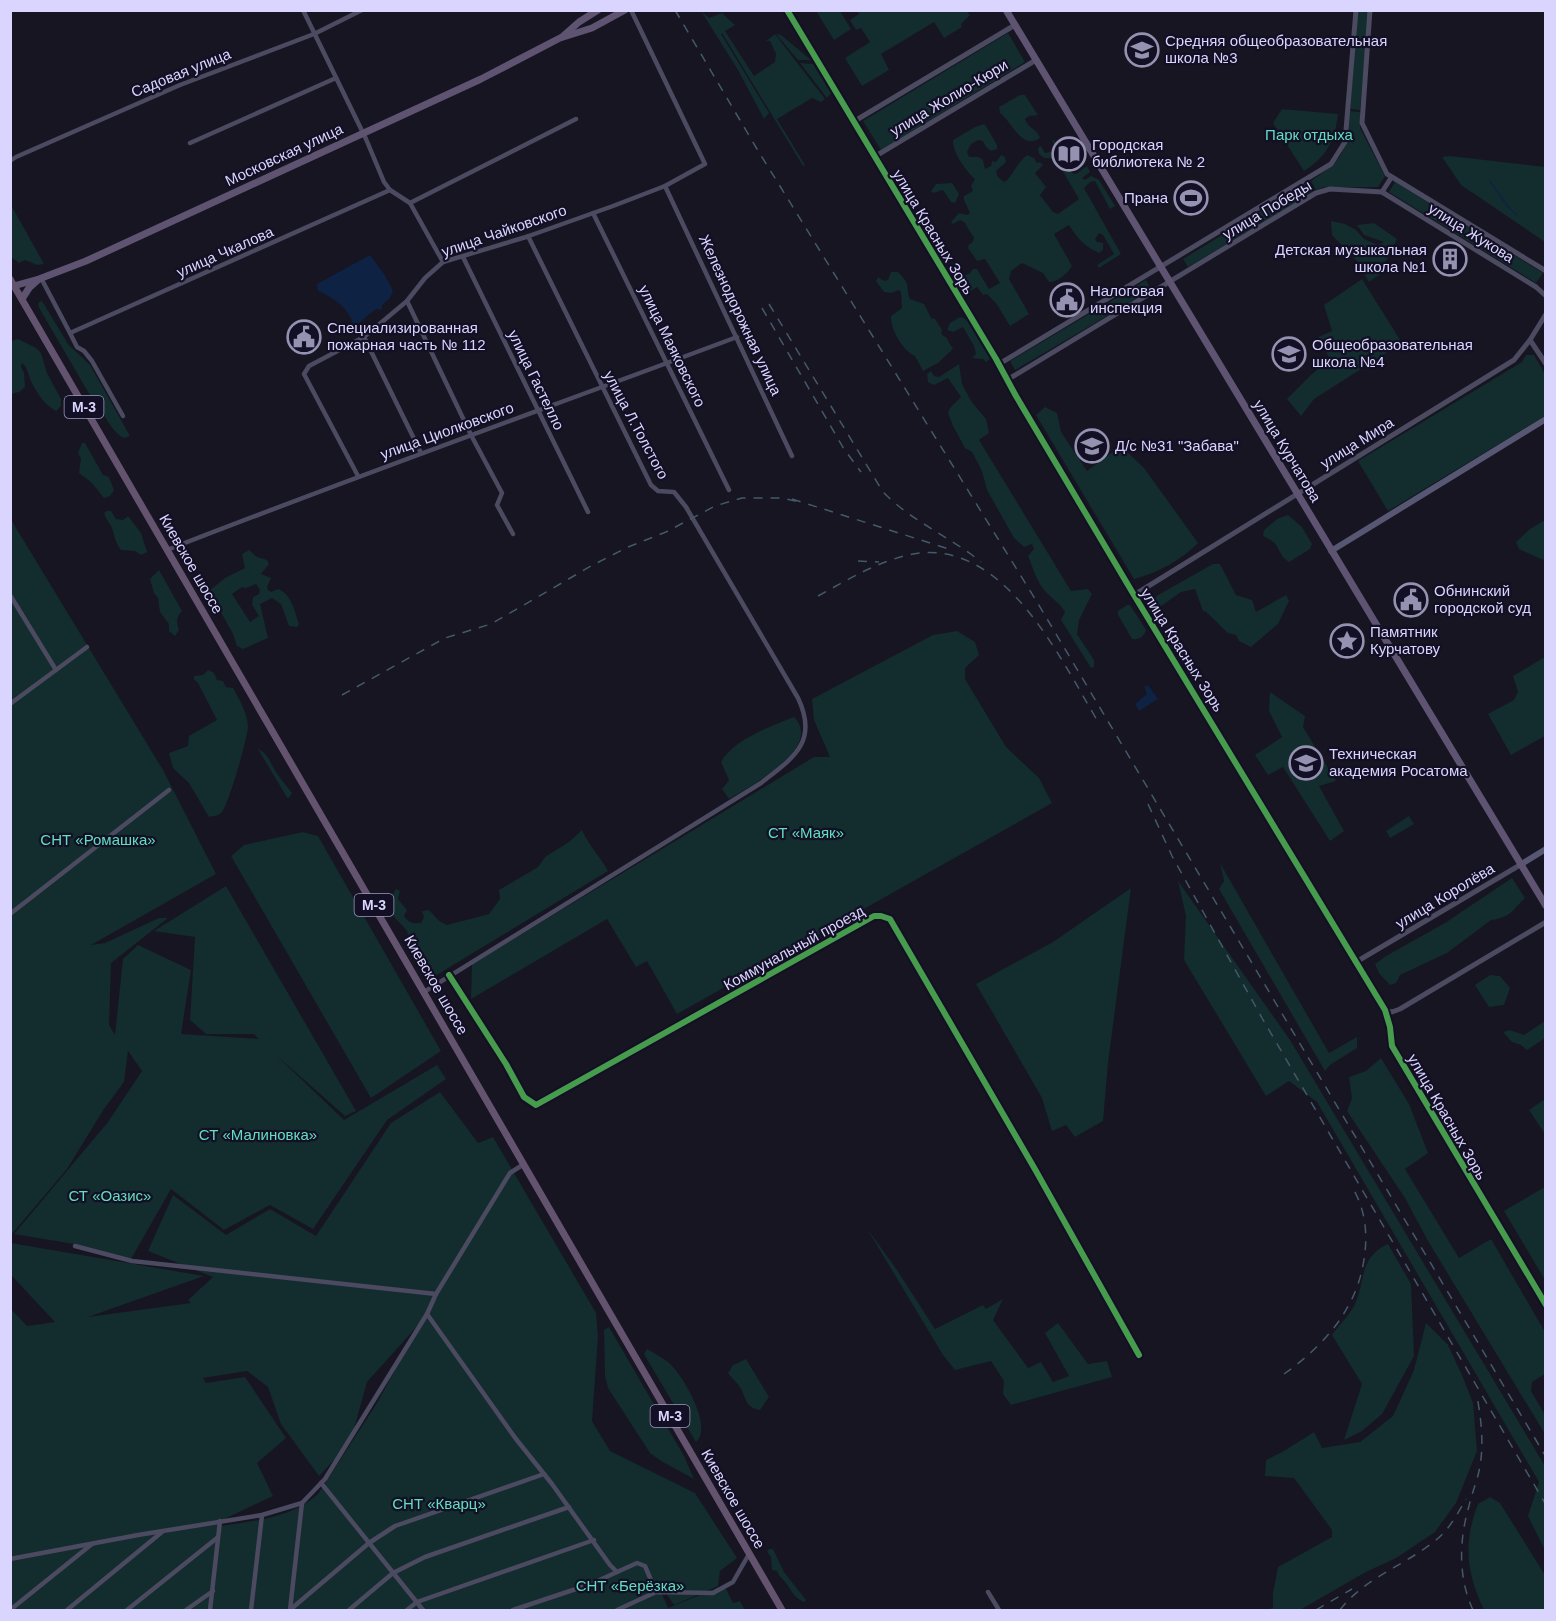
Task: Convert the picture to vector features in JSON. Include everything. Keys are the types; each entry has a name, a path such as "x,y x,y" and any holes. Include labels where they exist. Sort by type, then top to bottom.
{"highway":[{"name":"Киевское шоссе","path":"12,284 782,1611"}],"main road":[{"name":"Московская улица","path":"560,38 598,10"},
{"name":"улица Курчатова","path":"1006,10 1545,906"},
{"name":"Московская улица","path":"12,284 40,279 86,261 481,79 560,38 592,28 628,12"},
{"path":"584,19 585,26 592,28"},
{"path":"22,299 29,288 40,279"},
{"path":"1331,551 1545,419"},
{"name":"улица Королёва","path":"1520,865 1545,849"}],"street":[{"path":"303,10 363,133 384,182 390,190 410,203 443,262"},
{"name":"Садовая улица","path":"10,161 180,85 314,34 362,10"},
{"name":"улица Красных Зорь","path":"787,10 1134,595 1385,1010 1392,1046 1545,1305"},
{"name":"улица Победы","path":"999,364 1331,164 1345,142 1356,10"},
{"path":"1370,10 1362,123 1391,178 1382,192"},
{"name":"улица Чайковского","path":"358,476 304,374 309,366 364,337 407,302 425,278 443,262 593,213 665,186 705,164 628,12"},
{"name":"улица Жолио-Кюри","path":"853,122 1015,25"},
{"name":"улица Жолио-Кюри","path":"874,157 1036,60"},
{"path":"190,143 336,78"},
{"path":"410,203 576,119"},
{"name":"улица Жукова","path":"1391,178 1545,271"},
{"name":"Железнодорожная улица","path":"665,186 792,456"},
{"name":"улица Чкалова","path":"70,333 390,190"},
{"name":"улица Победы","path":"1007,380 1323,190 1382,192"},
{"name":"улица Жукова","path":"1382,192 1536,287 1545,296"},
{"name":"улица Маяковского","path":"593,213 729,490"},
{"name":"улица Л.Толстого","path":"449,975 761,783 790,761 799,751 806,734 807,724 798,698 682,500 674,492 658,491 651,485 528,236"},
{"name":"улица Гастелло","path":"463,257 588,512"},
{"path":"40,279 78,347 92,361 123,416"},
{"path":"407,302 471,435 502,493 497,505 513,534"},
{"name":"улица Мира","path":"1134,595 1514,360 1530,340 1545,314"},
{"path":"364,337 422,453"},
{"name":"улица Циолковского","path":"167,550 358,476 737,337"},
{"path":"1530,340 1545,364"},
{"path":"10,595 56,670"},
{"path":"10,704 87,648"},
{"path":"10,914 170,790"},
{"name":"улица Королёва","path":"1356,962 1520,865"},
{"name":"Коммунальный проезд","path":"449,975 506,1064 524,1097 536,1105 874,916 890,919 1139,1355"},
{"path":"1385,1010 1392,1012 1400,1009 1545,922"},
{"path":"424,992 449,975"},
{"path":"10,1559 262,1515 302,1503 321,1483 427,1314 436,1294 510,1173 524,1164"},
{"path":"75,1246 132,1261 436,1294"},
{"path":"427,1314 516,1439 616,1572"},
{"path":"290,1610 369,1543 394,1526 544,1474"},
{"path":"321,1483 423,1611"},
{"path":"290,1610 302,1503"},
{"path":"349,1611 393,1573 425,1557 569,1507"},
{"path":"251,1611 262,1515"},
{"path":"210,1611 220,1521"},
{"path":"67,1611 164,1531"},
{"path":"127,1611 217,1538"},
{"path":"407,1611 417,1602 594,1540"},
{"path":"10,1610 92,1543"},
{"path":"617,1611 656,1592 713,1593 733,1582 749,1554"},
{"path":"513,1611 591,1584 637,1563 645,1566 656,1592"},
{"path":"186,1611 213,1591"},
{"path":"988,1592 999,1611"}],"green space":[{"path":"701,11 709,18 722,13 735,25 725,31 754,76 775,62 776,54 770,41 766,41 775,34 825,99 821,102 812,98 777,119 805,165 803,166 722,33 769,113 764,119 738,70"},
{"path":"816,11 840,11 851,29 834,40"},
{"path":"857,11 966,11 970,15 961,24 962,27 944,38 934,22 881,54 889,70 862,86 845,58 870,42 861,28 856,30 850,20 859,14"},
{"path":"1358,11 1369,11 1360,110 1350,109"},
{"path":"1008,33 1025,62 881,150 863,121"},
{"path":"776,34 781,35 811,60 798,60"},
{"path":"800,63 813,64 831,93 827,98"},
{"path":"1020,95 1025,95 1038,115 1025,119 1040,138 1034,141 1028,141 1018,134 1000,113 999,107"},
{"name":"Парк отдыха","path":"1282,109 1338,114 1335,132 1324,154 1304,171 1273,123"},
{"path":"1349,111 1360,112 1360,128 1385,176 1378,187 1324,187 1316,190 1311,181 1331,166 1342,153 1347,136"},
{"path":"984,124 997,145 997,149 991,151 983,141 978,140 971,144 967,152 969,157 979,157 983,160 985,169 991,166 992,161 996,162 1001,155 1005,157 1006,162 996,171 1001,180 1005,182 1027,155 1043,165 1035,173 1046,187 1040,195 1053,212 1058,214 1079,199 1057,161 1044,158 1039,154 1038,148 1041,146 1045,153 1054,151 1056,147 1052,141 1054,140 1066,160 1072,157 1074,160 1070,169 1072,173 1076,174 1087,166 1090,172 1082,178 1085,180 1091,176 1099,180 1115,206 1110,209 1095,181 1090,182 1084,188 1121,254 1099,268 1097,265 1114,254 1103,235 1099,233 1095,239 1103,243 1103,250 1099,253 1082,242 1069,225 1054,234 1072,266 1062,277 1049,282 1043,273 1022,263 1011,271 1009,279 1029,314 1010,326 996,303 987,294 983,295 977,287 966,293 960,283 960,278 973,269 977,269 989,289 1000,283 985,259 977,261 968,248 974,238 964,222 960,220 953,224 951,222 959,213 968,215 970,213 964,196 973,191 971,186 975,179 957,156 953,140"},
{"path":"1442,157 1545,167 1545,242 1461,185"},
{"path":"1308,182 1314,192 1188,267 1183,259"},
{"path":"1395,182 1543,273 1536,283 1389,192"},
{"path":"952,183 959,194 955,203 951,202 943,190 933,193 931,191 936,184"},
{"path":"11,205 44,264 37,265 25,260 19,263 11,257"},
{"path":"1331,221 1345,224 1356,230 1364,239 1378,245 1384,242 1364,235 1357,225 1374,223 1397,239 1379,275 1369,282 1357,261 1332,235"},
{"path":"891,272 898,272 907,283 910,299 924,304 953,349 938,363 923,371 915,356 902,345 891,321 891,316 902,308 901,292 899,290 891,293 884,292 876,281 878,277 884,281 888,280"},
{"path":"1362,279 1402,343 1314,399 1301,416 1287,399 1330,359 1318,337 1332,331 1324,305"},
{"path":"1146,280 1151,290 1015,370 1010,361"},
{"path":"42,301 68,344 90,365 130,436 124,438 119,435 95,404 38,306"},
{"path":"960,317 966,319 990,359 986,362 983,359 972,358 976,354 974,346 963,327 953,332 947,330 950,323"},
{"path":"18,339 41,353 47,373 61,399 61,406 56,411 40,396 22,363 25,387 11,394 11,341"},
{"path":"1526,355 1534,355 1545,374 1545,416 1388,511 1358,461 1522,362"},
{"path":"959,364 962,384 971,401 986,419 989,433 979,440 1071,591 1088,589 1092,594 1079,620 1077,634 1094,660 1094,667 1091,668 1061,620 1065,612 1037,579 1028,556 1034,549 1032,544 1024,547 1014,538 987,490 982,471 972,452 965,448 953,426 948,413 961,397 948,378 934,385 928,382 927,374 931,371 934,376 939,377"},
{"path":"1045,407 1057,413 1061,432 1087,471 1121,446 1144,468 1198,543 1169,565 1134,579 1036,415"},
{"path":"82,443 85,443 103,475 109,477 114,490 110,496 104,498 91,482 79,473 81,459 78,453"},
{"path":"111,511 116,519 123,520 128,516 141,533 147,552 141,555 135,551 121,550 104,513"},
{"path":"1288,515 1302,527 1312,544 1310,549 1289,562 1274,542 1263,536 1264,530 1277,519"},
{"path":"10,518 163,770 216,874 91,945 105,943 159,918 168,918 111,963 109,1025 115,1035 123,959 138,945 191,970 181,1034 259,1039 254,1034 206,1034 190,1020 195,937 154,931 226,886 356,1111 345,1116 276,1055 344,1120 437,1065 446,1079 387,1120 313,1229 270,1205 224,1230 171,1189 131,1259 80,1245 14,1234 108,1122 142,1071 128,1051 124,1082 104,1109 67,1169 11,1235"},
{"path":"1545,520 1545,557 1543,560 1519,549 1516,542 1530,529"},
{"path":"249,550 257,557 267,560 269,564 261,574 271,578 268,590 271,592 278,589 286,594 299,624 297,627 289,626 281,604 272,598 260,604 268,638 243,649 237,646 233,634 209,591 225,578 245,568 242,554","holes":["256,584 260,590 259,594 253,597 252,605 259,616 250,622 232,594 242,587 246,588"]},
{"path":"1213,564 1220,564 1236,595 1252,600 1256,612 1286,595 1289,601 1278,624 1251,647 1239,641 1236,635 1228,633 1203,611 1195,589 1181,592 1150,614 1146,607 1158,595"},
{"path":"159,570 182,611 177,622 179,630 175,636 169,631 169,624 160,612 158,598 150,579"},
{"path":"1130,605 1146,630 1139,638 1132,639 1118,615 1118,611"},
{"name":"СТ «Маяк»","path":"957,631 975,642 979,655 965,668 965,679 1006,747 1039,778 1052,803 677,1014 647,961 636,967 607,919 471,999 472,964 814,757 830,757 814,720 812,699 933,635"},
{"path":"1545,657 1545,736 1511,755 1488,714 1514,700 1518,692 1513,676"},
{"path":"208,670 214,673 217,680 223,681 226,687 233,688 248,722 229,797 222,812 209,817 189,783 173,768 169,753 188,746 189,736 217,720 194,679 194,676 203,675"},
{"path":"1270,692 1305,716 1303,727 1336,781 1319,786 1344,831 1330,841 1283,767 1268,775 1255,755 1282,737 1269,711"},
{"path":"794,717 801,729 799,741 792,753 767,776 729,799 722,789 729,780 721,762 727,754 743,740"},
{"path":"258,749 267,756 292,793 288,799"},
{"path":"1409,816 1414,824 1390,838 1386,831"},
{"path":"582,830 608,871 435,976 426,972 419,965 409,946 407,931 393,915 387,902 394,900 393,894 396,889 400,891 398,899 407,910 404,916 413,923 421,923 424,917 422,911 429,910 439,921 447,925 489,914 500,899 499,890 538,867 545,857 569,842"},
{"path":"303,832 318,836 441,1051 371,1098 231,856 244,845"},
{"path":"1220,863 1329,1053 1357,1037 1357,1048 1330,1065 1325,1071 1219,889 1224,881"},
{"path":"1512,878 1525,898 1508,915 1491,920 1447,953 1400,975 1396,983 1390,985 1379,973 1375,964 1386,956 1445,923"},
{"path":"1178,881 1290,1040 1545,1466 1545,1550 1528,1516 1539,1482 1317,1102 1289,1081 1266,1096 1184,960 1186,916"},
{"path":"1131,888 1108,1063 1103,1121 1075,1137 1066,1125 1052,1131 1042,1098 976,984 1053,942"},
{"path":"1490,975 1500,976 1510,988 1504,1005 1489,1007 1475,985"},
{"path":"1545,1021 1545,1038 1527,1050 1512,1042 1503,1032 1510,1030 1524,1035"},
{"path":"1381,1058 1409,1104 1428,1153 1405,1169 1459,1258 1491,1239 1545,1332 1545,1374 1532,1382 1531,1391 1545,1415 1545,1434 1428,1241 1405,1198 1347,1111 1352,1098 1349,1077 1366,1071"},
{"path":"440,1092 478,1143 493,1137 596,1313 598,1337 592,1421 610,1451 695,1493 737,1558 720,1571 718,1586 674,1605 656,1579 668,1608 724,1585 733,1603 740,1601 745,1610 11,1610 10,1308 27,1326 55,1322 11,1275 11,1243 204,1276 88,1317 191,1303 188,1300 213,1277 148,1251 173,1195 226,1235 270,1209 316,1236 391,1123","holes":["421,1322 377,1403 318,1494 308,1502 272,1517 220,1526 220,1521 273,1496 257,1463 286,1438 245,1377 206,1383 203,1378 247,1371 268,1387 281,1424 319,1476 350,1443 367,1382"]},
{"path":"1545,1099 1545,1134 1529,1110"},
{"path":"1545,1187 1545,1280 1504,1211"},
{"path":"866,1227 935,1329 983,1305 986,1309 1003,1299 993,1320 1028,1368 1041,1362 1053,1382 1069,1376 1045,1333 1058,1323 1088,1364 1107,1361 1112,1377 1011,1405 1003,1394 1004,1381 991,1361 955,1370 943,1355"},
{"path":"1388,1244 1411,1284 1414,1356 1382,1414 1362,1431 1344,1440 1362,1384 1332,1335 1355,1304 1372,1255"},
{"path":"1426,1323 1448,1345 1473,1403 1477,1451 1456,1503 1435,1532 1396,1558 1364,1573 1300,1610 1266,1610 1273,1608 1273,1593 1278,1567 1332,1537 1332,1530 1294,1478 1265,1476 1266,1460 1314,1432 1322,1448 1360,1442 1393,1416 1414,1370"},
{"path":"609,1327 684,1456 694,1479 650,1453 608,1388 605,1376 604,1330"},
{"path":"647,1349 668,1362 688,1388 699,1413 701,1425 701,1435 696,1442 644,1354"},
{"path":"746,1359 769,1397 760,1410 749,1405 740,1387 728,1373 733,1365"},
{"path":"1490,1497 1500,1503 1545,1575 1545,1610 1484,1610 1470,1570 1469,1545 1473,1518 1478,1504"},
{"path":"773,1549 784,1572 806,1600 804,1602 795,1596 777,1571 772,1570 771,1557 767,1552"}],"water":[{"path":"370,255 393,291 390,298 382,305 382,310 376,309 361,321 354,333 352,332 354,328 352,321 346,310 336,301 318,291 317,284"},
{"path":"1148,685 1158,699 1139,711 1135,704 1147,694 1144,687"}],"waterway":[{"path":"1490,181 1508,207 1517,215"}],"railway":[{"path":"675,10 757,149 1037,602 1546,1457"},
{"path":"769,304 883,492 906,512 981,562"},
{"path":"762,308 844,449 861,472"},
{"path":"342,695 445,638 491,624 591,566 628,547 666,532 715,506 742,498 781,498 800,502"},
{"path":"792,499 952,550"},
{"path":"818,596 876,566 913,554 946,554 976,565 1003,584 1027,610 1048,639 1100,725"},
{"path":"858,561 879,562"},
{"path":"1148,804 1172,856 1262,1018 1546,1505"},
{"path":"1284,1374 1302,1361 1327,1336 1353,1298 1364,1260 1366,1234 1361,1207 1352,1185"},
{"path":"1473,1610 1465,1585 1462,1545 1482,1448 1477,1396"},
{"path":"1340,1610 1373,1580 1441,1536 1466,1499"},
{"path":"1316,1610 1352,1589"}],"cycle path":[{"path":"787,10 1134,595 1385,1010 1392,1046 1546,1305"},
{"path":"449,975 506,1064 524,1097 536,1105 874,916 890,919 1036,1171 1139,1355"}],"place":[{"name":"Средняя общеобразовательная школа №3","path":"1142,50"},
{"name":"Городская библиотека № 2","path":"1069,154"},
{"name":"Прана","path":"1191,198"},
{"name":"Детская музыкальная школа №1","path":"1450,259"},
{"name":"Налоговая инспекция","path":"1067,300"},
{"name":"Специализированная пожарная часть № 112","path":"304,337"},
{"name":"Общеобразовательная школа №4","path":"1289,354"},
{"name":"Д/с №31 \"Забава\"","path":"1092,446"},
{"name":"Обнинский городской суд","path":"1411,600"},
{"name":"Памятник Курчатову","path":"1347,641"},
{"name":"Техническая академия Росатома","path":"1306,763"}],"park label":[{"name":"СНТ «Ромашка»","path":"98,840"},
{"name":"СТ «Малиновка»","path":"258,1135"},
{"name":"СТ «Оазис»","path":"110,1196"},
{"name":"СНТ «Кварц»","path":"439,1504"},
{"name":"СНТ «Берёзка»","path":"630,1586"}]}
